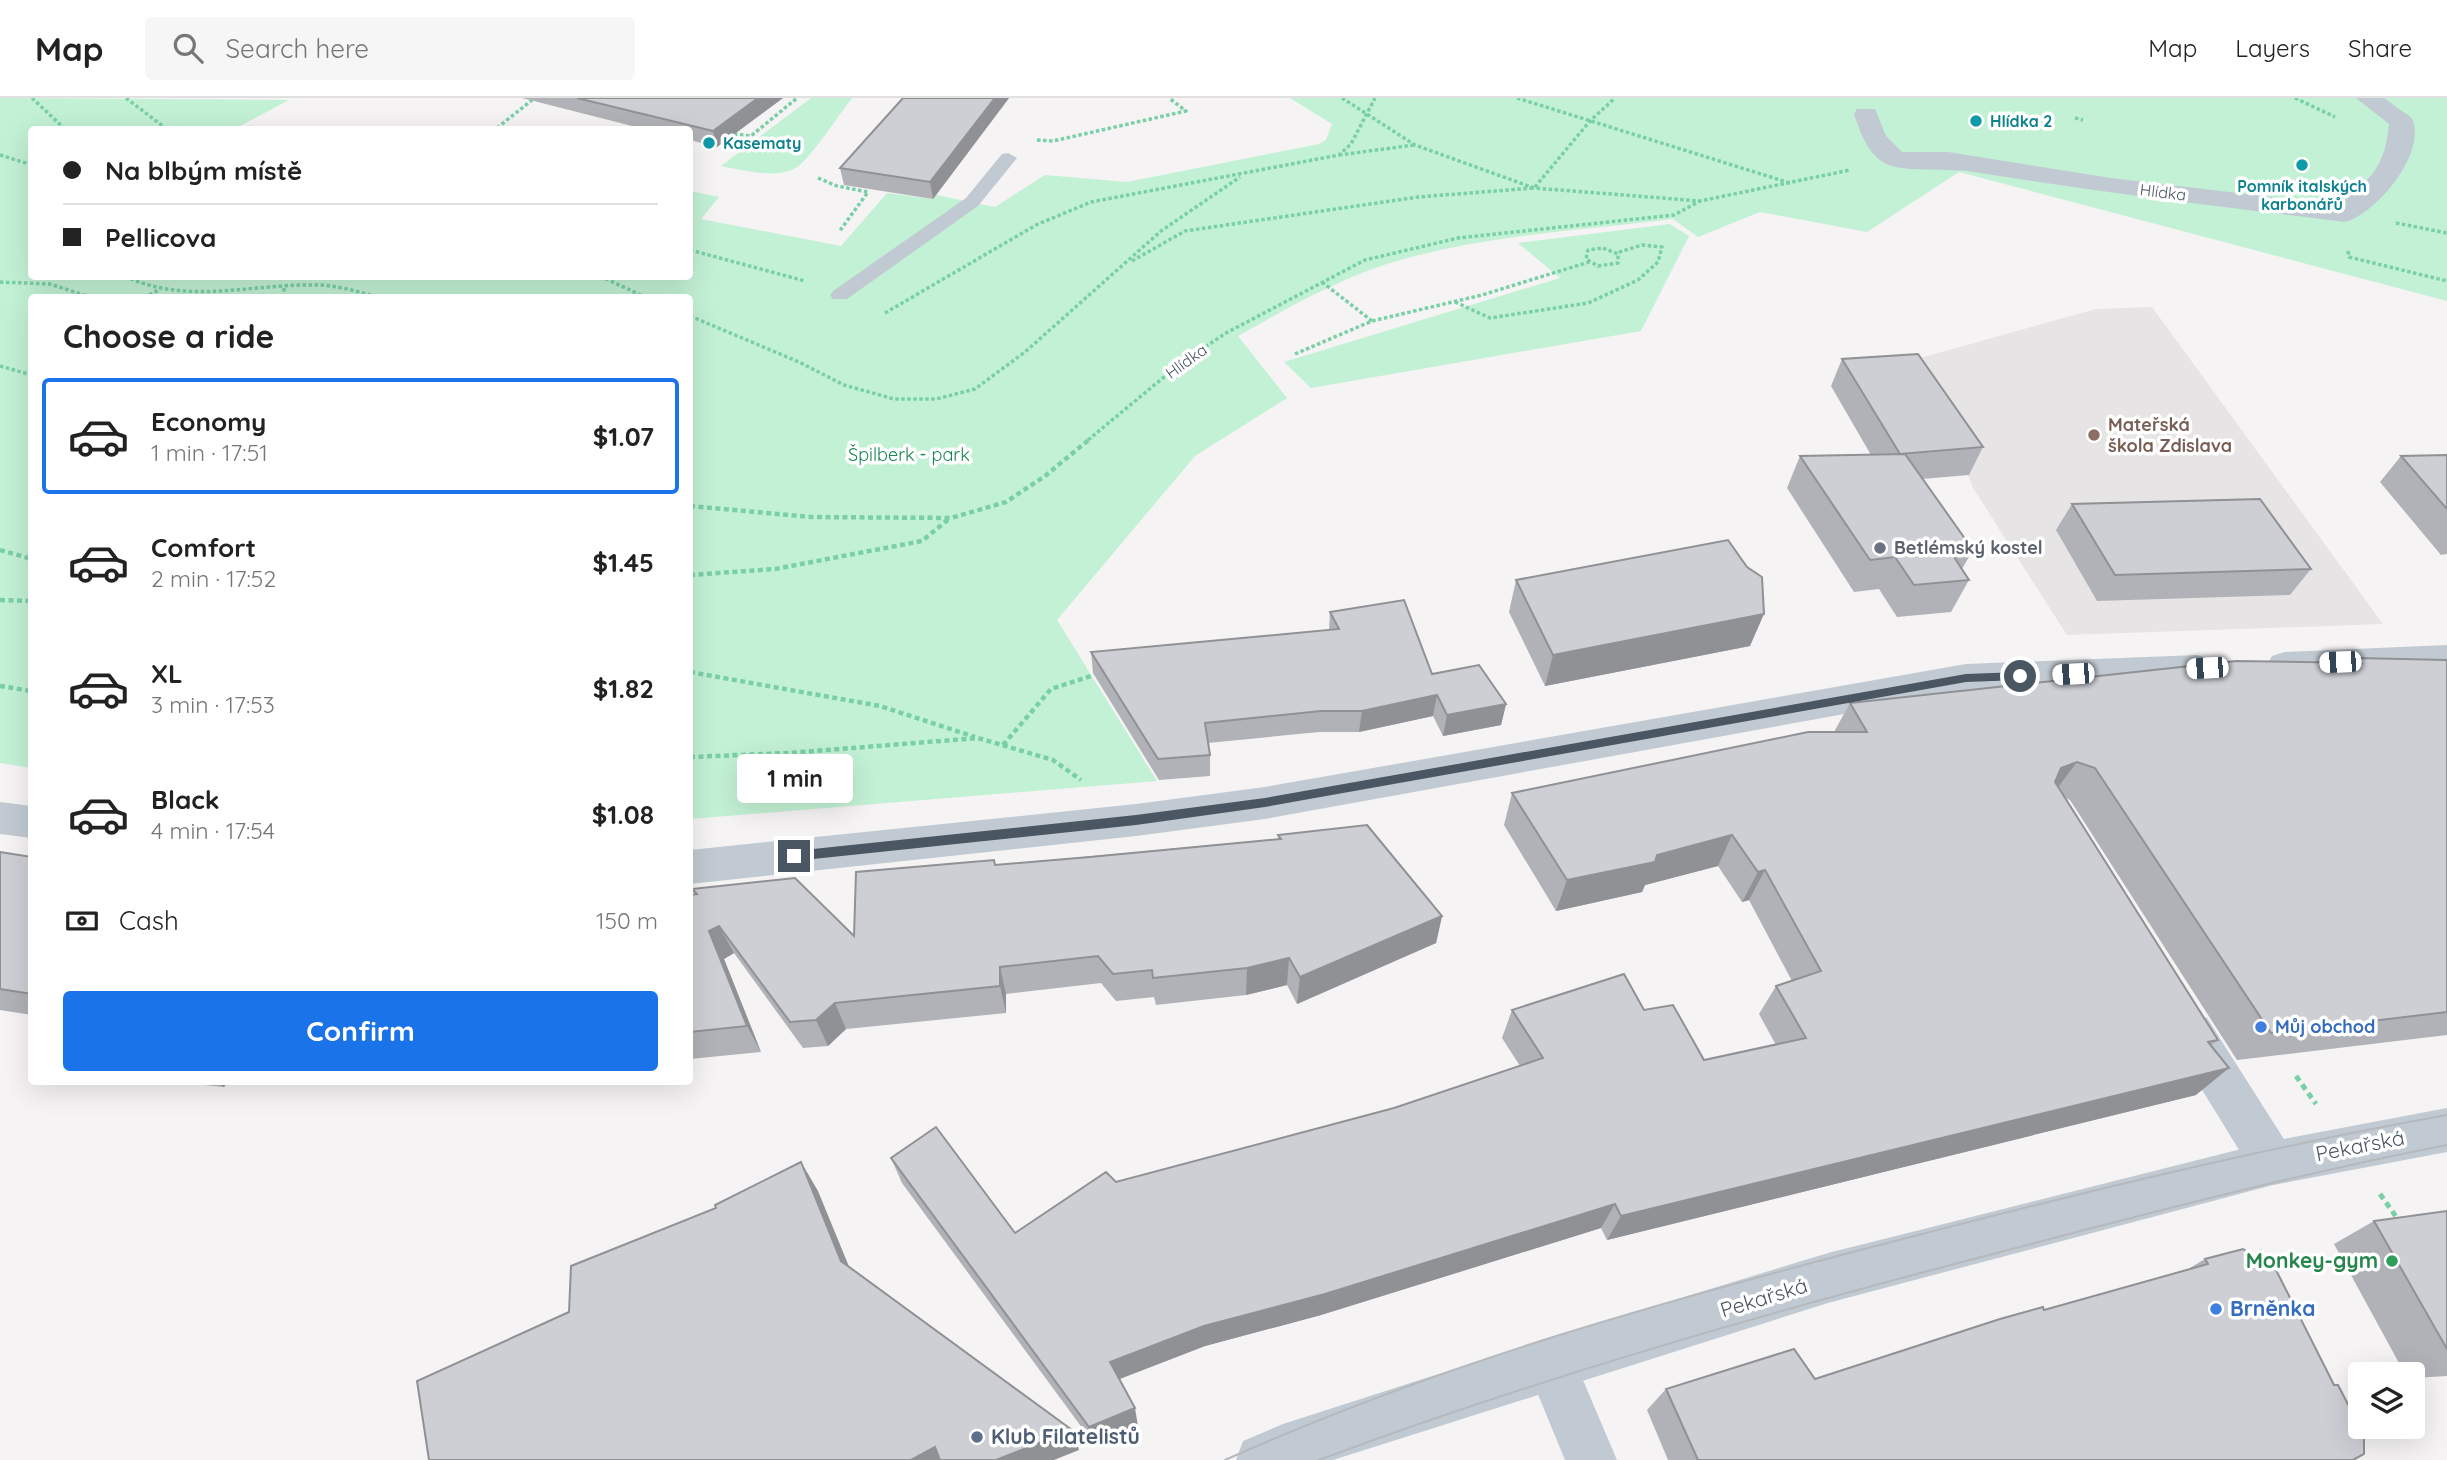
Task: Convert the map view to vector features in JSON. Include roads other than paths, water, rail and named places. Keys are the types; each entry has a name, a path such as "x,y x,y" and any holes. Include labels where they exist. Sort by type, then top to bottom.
{"street":[{"name":"Hlídka","path":"1866,114 1875,139 1895,159 1948,160 2111,186 2345,214 2388,177 2400,148 2400,122 2368,98"},
{"path":"693,867 1136,820 1265,803 1966,678 2447,657"},
{"path":"0,818 28,822"},
{"path":"2171,1000 2273,1163"},
{"name":"Pekařská","path":"1262,1460 1283,1450 1550,1363 1828,1278 2273,1163 2447,1130"},
{"path":"1550,1363 1591,1460"}],"lane":[{"path":"841,295 972,202 1008,158"}],"tram line":[{"path":"1225,1460 1307,1425 1473,1363 1727,1286 1967,1222 2172,1172 2447,1115"},
{"path":"1319,1460 1568,1375 1819,1300 2217,1196 2447,1145"}],"place":[{"name":"Hlídka 2","path":"1976,121"},
{"name":"Kasematy","path":"709,143"},
{"name":"Pomník italských karbonářů","path":"2302,165"},
{"name":"Mateřská škola Zdislava","path":"2094,435"},
{"name":"Betlémský kostel","path":"1880,548"},
{"name":"Můj obchod","path":"2261,1027"},
{"name":"Monkey-gym","path":"2392,1261"},
{"name":"Brněnka","path":"2216,1309"},
{"name":"Klub Filatelistů","path":"977,1437"}],"park label":[{"name":"Špilberk - park","path":"909,455"}]}
